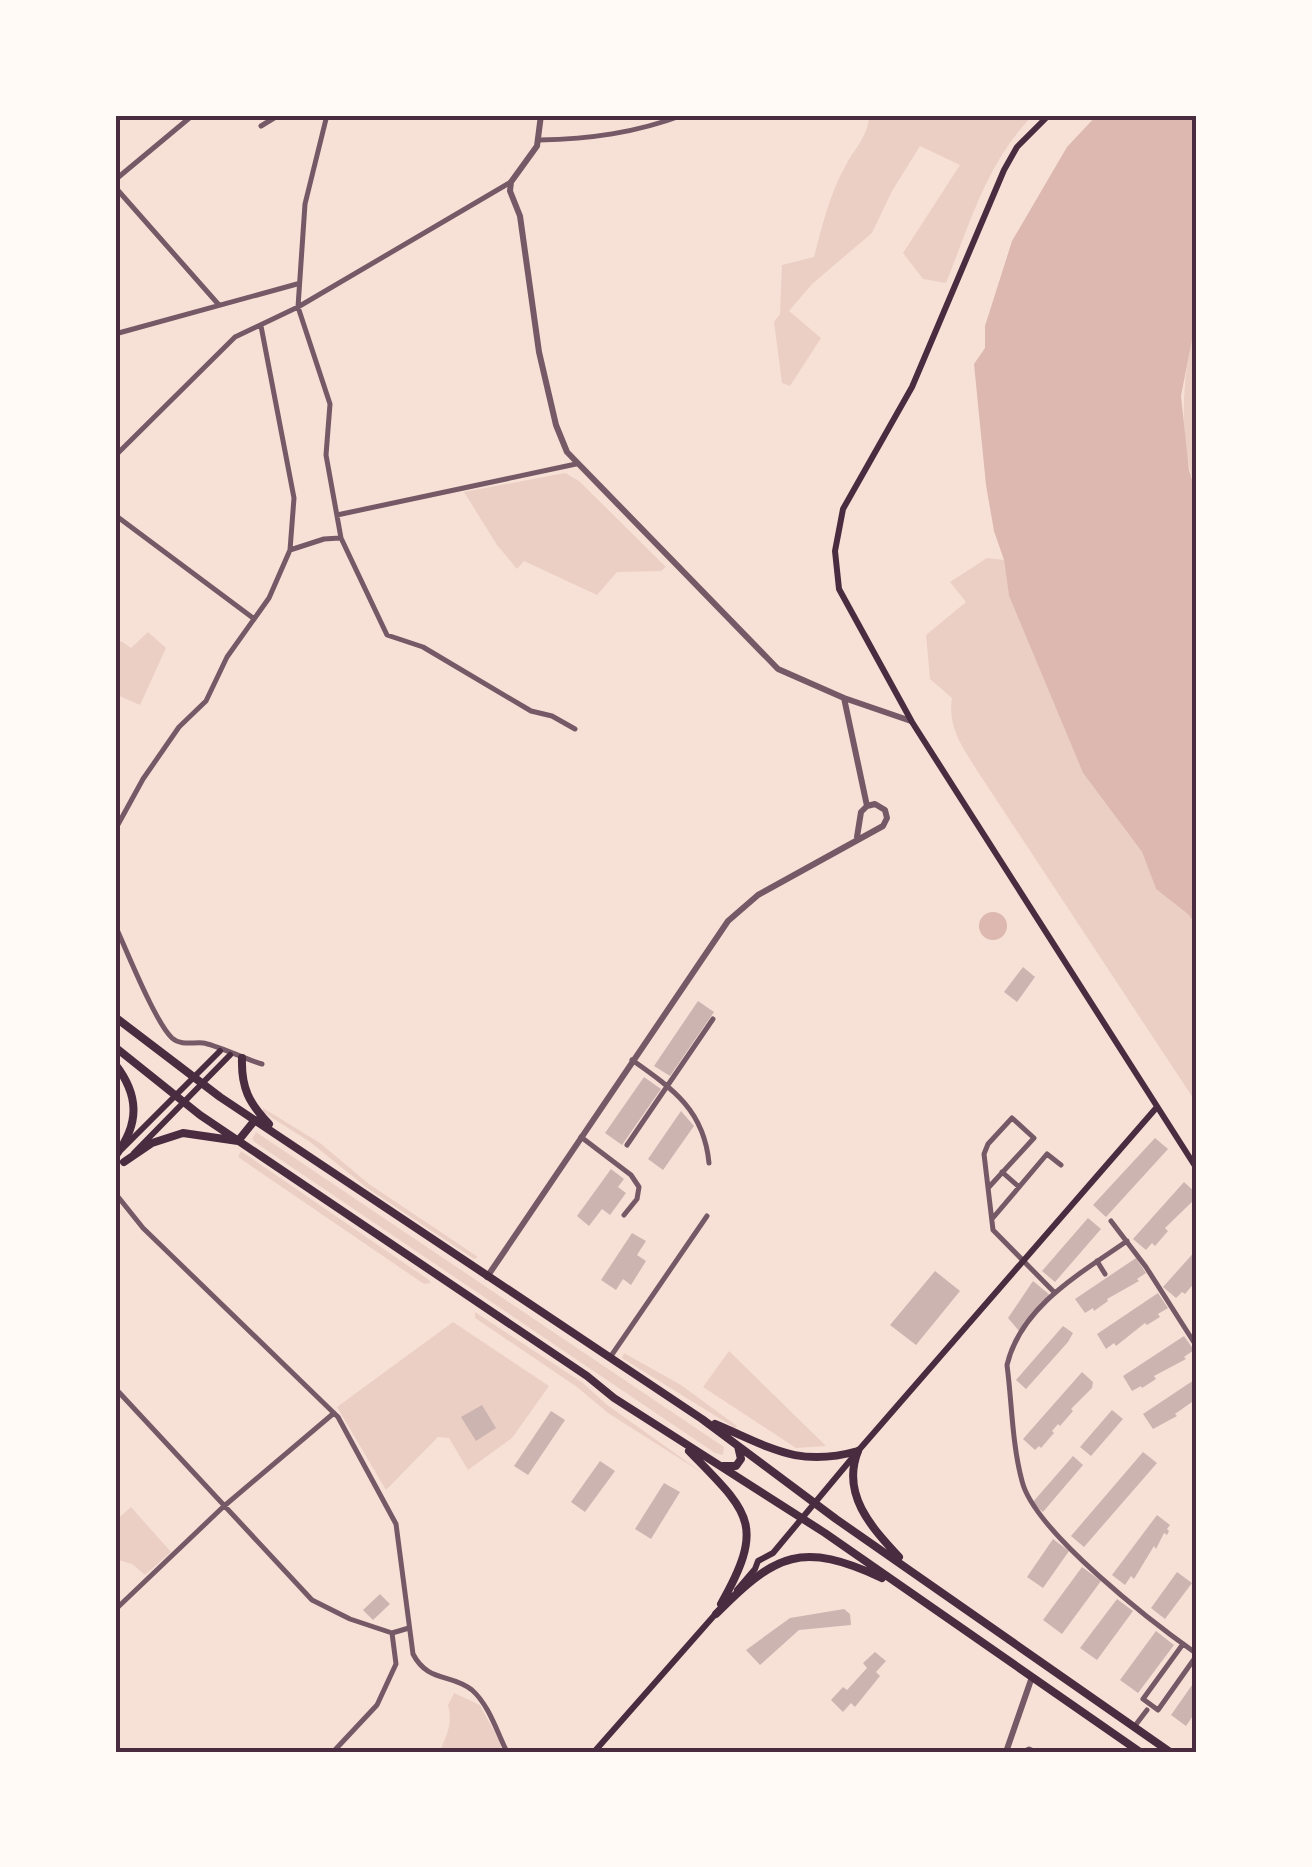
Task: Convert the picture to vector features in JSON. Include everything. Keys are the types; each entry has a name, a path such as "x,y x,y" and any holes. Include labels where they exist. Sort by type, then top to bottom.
{"main road":[{"path":"1049,115 1018,146 1004,170 912,387 843,509 835,550 839,589 912,722 1197,1169"},
{"path":"115,1017 198,1081 702,1419 1170,1752"},
{"path":"115,1047 238,1141 682,1444 902,1586 1140,1752"},
{"path":"198,1081 220,1051"},
{"path":"115,1171 180,1099 230,1055"},
{"path":"242,1058 242,1084 248,1098 279,1134"},
{"path":"115,1064 132,1092 135,1114 127,1140 116,1155"},
{"path":"116,1155 180,1099"},
{"path":"594,1752 755,1570 758,1561 773,1553 802,1520 858,1450 1157,1107"},
{"path":"238,1141 255,1120"},
{"path":"124,1162 152,1143 183,1133 238,1141"},
{"path":"702,1419 794,1457 819,1458 858,1450"},
{"path":"682,1444 733,1496 747,1523 746,1548 738,1575 716,1614"},
{"path":"718,1465 736,1466 741,1459 736,1444"},
{"path":"858,1450 852,1471 862,1512 912,1571"},
{"path":"773,1553 776,1564"},
{"path":"716,1614 742,1588 776,1564 793,1558 828,1557 902,1586"}],"street":[{"path":"192,115 115,183 219,305"},
{"path":"261,126 279,115"},
{"path":"327,115 308,189 297,284 298,307 330,404 326,455 341,538 390,638 423,647 530,711 552,716 575,729"},
{"path":"117,450 235,337 298,307 511,182 539,140 541,115"},
{"path":"539,140 594,139 648,128 683,115"},
{"path":"511,182 510,191 520,216 538,352 560,436 576,464 778,669 912,722"},
{"path":"115,334 297,284"},
{"path":"115,830 170,740 206,702 227,657 268,598 290,550 294,498 260,326"},
{"path":"336,515 576,464"},
{"path":"115,515 254,619"},
{"path":"290,550 341,538"},
{"path":"844,698 867,806"},
{"path":"487,1276 709,946 738,910 856,838 867,836 886,822 882,807 867,806 861,812 856,838"},
{"path":"115,925 172,1038 186,1044 207,1043 230,1055 262,1064"},
{"path":"627,1145 714,1019"},
{"path":"632,1060 670,1087 696,1115 709,1164"},
{"path":"988,1187 1034,1138 1012,1118 984,1154 993,1230 1055,1293"},
{"path":"581,1137 632,1175 640,1187 637,1199 624,1215"},
{"path":"992,1219 1047,1154 1061,1165"},
{"path":"1002,1172 1019,1187"},
{"path":"115,1193 143,1228 334,1413 396,1524 417,1662 436,1676 472,1691 486,1709 507,1752"},
{"path":"610,1359 706,1216"},
{"path":"1111,1220 1197,1347"},
{"path":"1127,1240 1055,1293 1019,1333 1008,1365 1022,1482 1034,1508 1055,1532 1144,1614 1197,1654 1158,1710 1143,1699 1183,1644"},
{"path":"1097,1261 1106,1274"},
{"path":"115,1388 312,1600 350,1619 392,1633 409,1628"},
{"path":"116,1608 223,1508 334,1413"},
{"path":"333,1752 377,1705 396,1664 392,1633"},
{"path":"1006,1752 1032,1677"},
{"path":"1134,1727 1150,1706"},
{"path":"1023,1752 1036,1752"}],"shaded area":[{"path":"869,115 1033,115 991,173 946,283 923,279 903,253 960,165 920,146 872,233 812,284 789,311 821,338 790,386 782,383 774,322 780,314 782,265 814,257 831,198 864,135"},
{"path":"1097,115 1197,115 1197,314 1181,396 1189,470 1197,496 1197,928 1189,915 1156,889 1142,852 1083,773 1009,596 986,485 974,364 985,348 985,326 1012,241 1067,147"},
{"path":"1197,314 1197,496 1186,449 1184,405"},
{"path":"565,473 579,481 666,567 661,571 617,572 597,595 524,561 517,569 464,492"},
{"path":"987,558 1004,560 1009,596 1083,773 1142,852 1156,889 1189,915 1197,928 1197,1104 972,763 954,728 952,698 930,679 926,635 966,602 950,582"},
{"path":"148,632 166,648 140,705 115,694 120,680 115,677 115,646 121,641 131,648"},
{"path":"993,912 1003,916 1007,926 1003,936 993,940 983,936 979,926 983,916"},
{"path":"263,1108 320,1143 369,1184 478,1257 474,1259 367,1188 310,1142 263,1112"},
{"path":"256,1132 724,1447 723,1455 256,1143 252,1139"},
{"path":"241,1151 431,1283 424,1284 238,1157"},
{"path":"475,1312 583,1383 704,1474 608,1413 577,1387 475,1318"},
{"path":"453,1322 549,1386 512,1438 468,1470 449,1438 438,1437 386,1490 337,1407"},
{"path":"729,1351 826,1446 796,1448 703,1387"},
{"path":"624,1353 681,1385 737,1426 622,1358"},
{"path":"131,1507 171,1552 145,1575 132,1564 115,1559 115,1521"},
{"path":"454,1693 480,1705 502,1752 439,1752 448,1729 448,1705"}],"building":[{"path":"1023,967 1035,977 1017,1002 1004,992"},
{"path":"698,1001 714,1012 670,1076 654,1066"},
{"path":"644,1077 661,1089 622,1145 605,1133"},
{"path":"681,1111 694,1126 663,1170 648,1159"},
{"path":"1155,1138 1168,1149 1106,1217 1093,1205"},
{"path":"611,1169 624,1179 618,1187 626,1193 610,1215 602,1209 589,1226 577,1216"},
{"path":"1184,1182 1196,1193 1195,1199 1165,1228 1168,1231 1155,1246 1152,1243 1146,1250 1133,1239"},
{"path":"1088,1218 1101,1229 1055,1282 1042,1271"},
{"path":"632,1233 646,1241 637,1255 646,1261 631,1285 623,1279 616,1290 601,1280"},
{"path":"1197,1249 1197,1280 1176,1298 1163,1287"},
{"path":"1136,1258 1146,1273 1139,1281 1085,1313 1075,1299"},
{"path":"935,1271 960,1291 916,1345 890,1325"},
{"path":"1033,1281 1050,1295 1019,1331 1008,1318"},
{"path":"1158,1293 1168,1308 1158,1314 1160,1317 1106,1349 1097,1334"},
{"path":"1063,1326 1073,1333 1068,1342 1026,1389 1016,1380"},
{"path":"1184,1336 1194,1350 1186,1359 1132,1391 1123,1376"},
{"path":"1082,1372 1093,1382 1092,1388 1041,1448 1035,1450 1023,1439"},
{"path":"1197,1378 1197,1403 1192,1402 1153,1429 1143,1414"},
{"path":"482,1405 496,1428 476,1441 461,1417"},
{"path":"1112,1410 1123,1419 1091,1456 1080,1447"},
{"path":"551,1411 565,1420 528,1475 514,1466"},
{"path":"1143,1452 1157,1463 1084,1547 1071,1536"},
{"path":"1073,1456 1083,1465 1043,1512 1032,1503"},
{"path":"600,1461 615,1471 585,1512 571,1502"},
{"path":"664,1483 680,1492 651,1539 635,1529"},
{"path":"1157,1515 1170,1525 1169,1531 1156,1549 1154,1546 1134,1579 1131,1576 1125,1585 1112,1575"},
{"path":"1053,1539 1069,1551 1043,1588 1027,1577"},
{"path":"1082,1567 1101,1581 1062,1634 1043,1620"},
{"path":"1177,1572 1192,1583 1165,1619 1151,1608"},
{"path":"380,1594 390,1604 373,1620 363,1610"},
{"path":"1117,1599 1133,1611 1097,1660 1080,1648"},
{"path":"844,1609 850,1614 851,1625 799,1630 760,1665 746,1650 790,1618"},
{"path":"1156,1631 1174,1645 1138,1693 1120,1680"},
{"path":"875,1652 886,1661 876,1672 880,1676 855,1707 851,1703 843,1712 831,1700 843,1687 847,1690 867,1668 863,1663"},
{"path":"1197,1678 1197,1710 1186,1726 1171,1715"}]}
